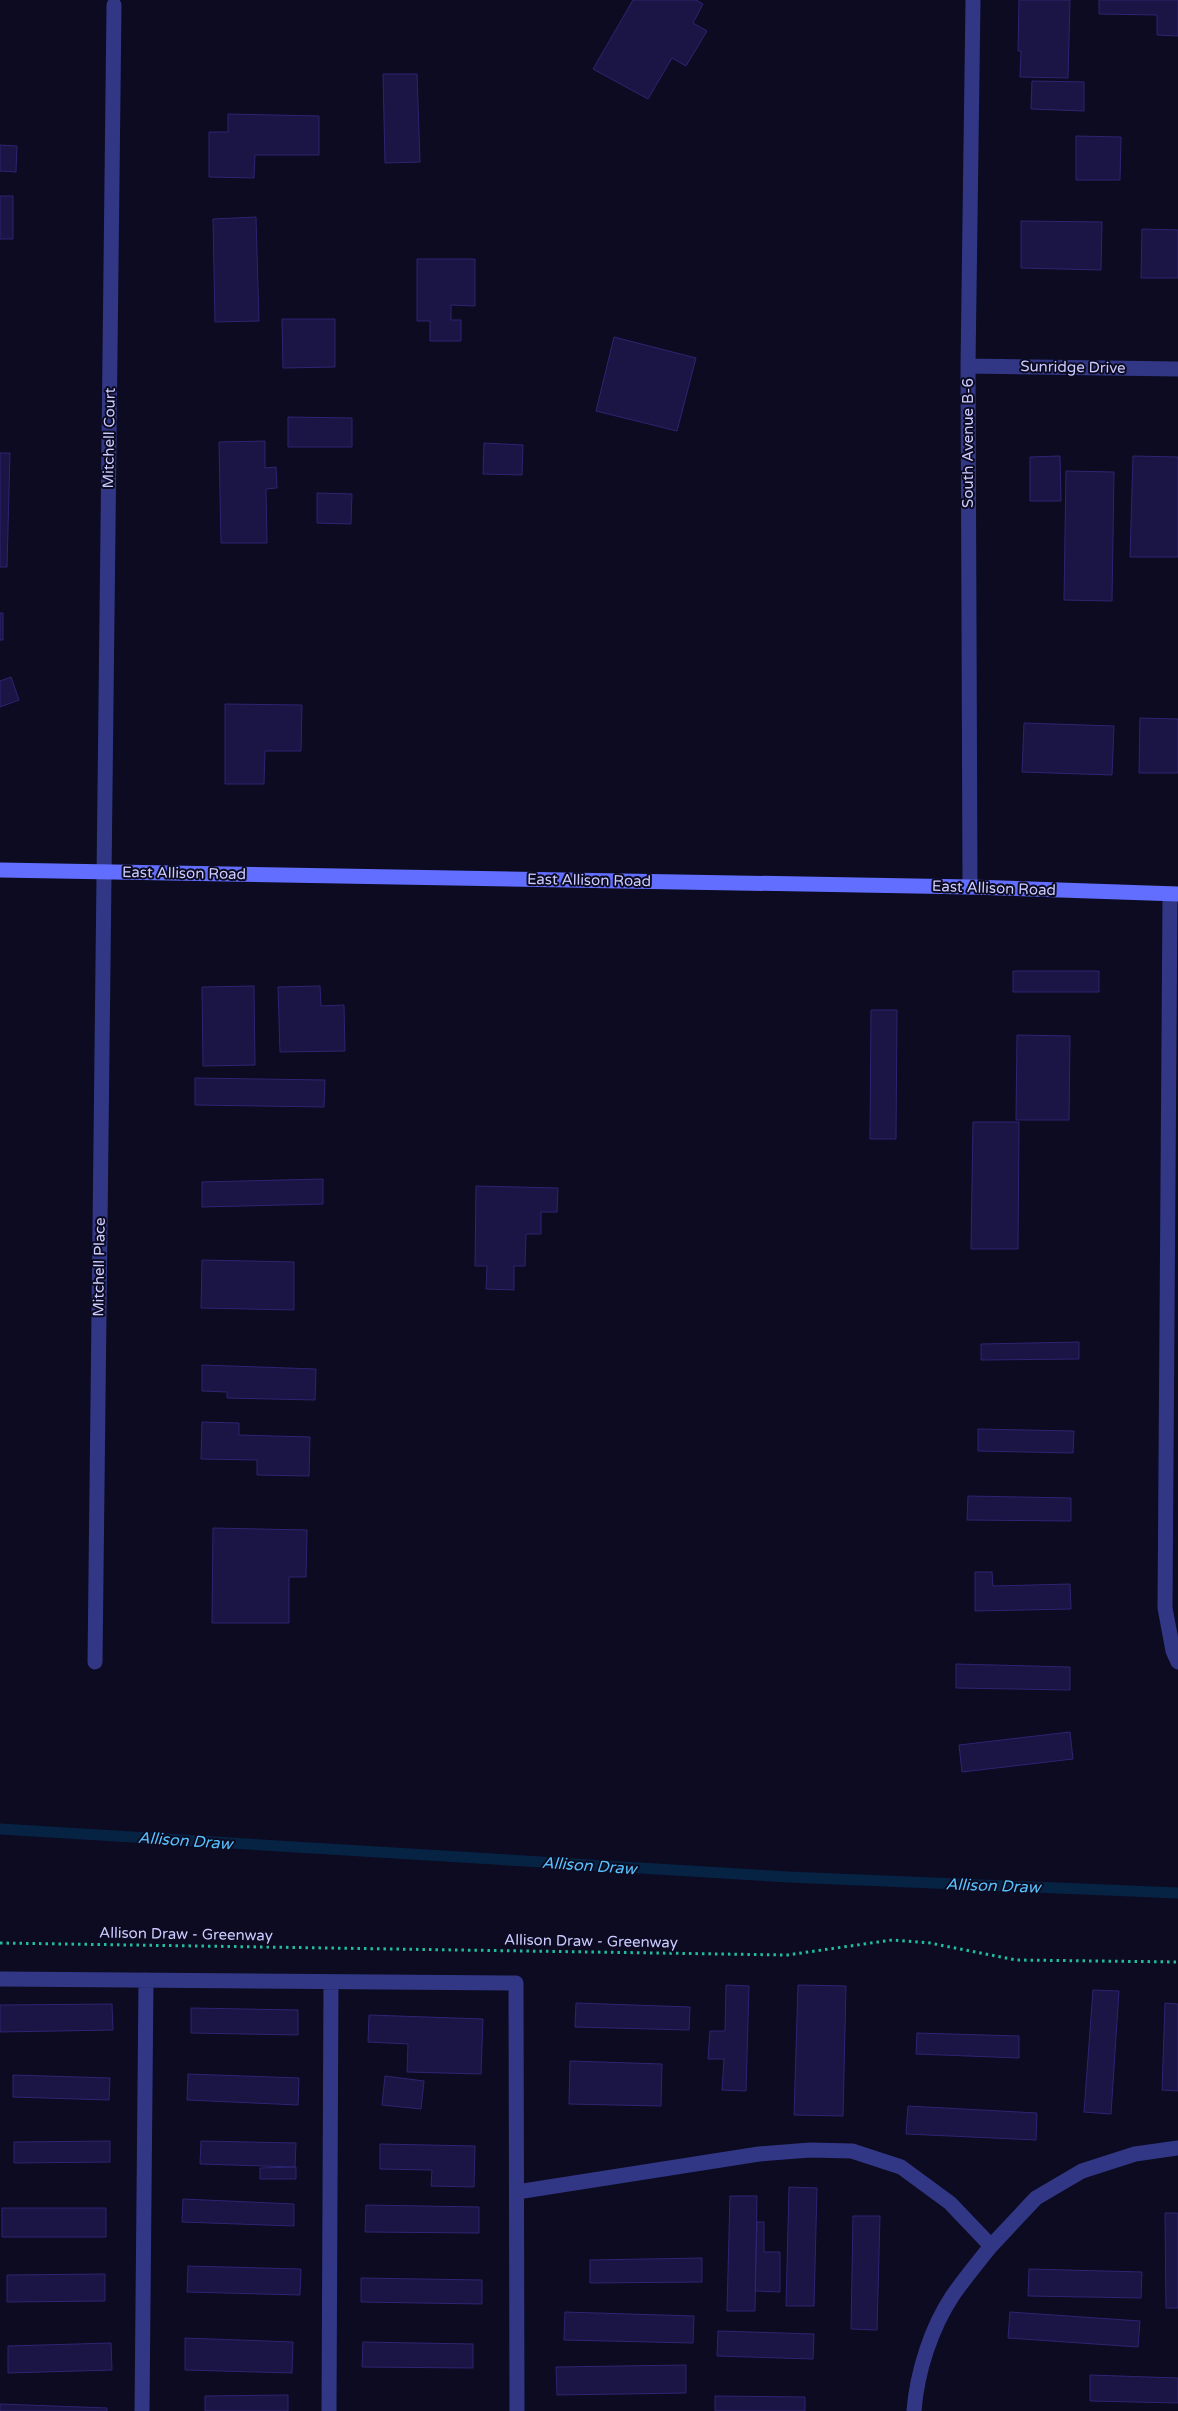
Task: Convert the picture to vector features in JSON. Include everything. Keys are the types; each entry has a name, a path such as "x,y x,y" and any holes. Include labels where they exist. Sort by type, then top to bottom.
{"street":[{"name":"South Avenue B-6","path":"970,887 968,366 973,0"},
{"name":"Mitchell Court","path":"104,872 114,5"},
{"name":"Sunridge Drive","path":"968,366 1178,369"},
{"name":"East Allison Road","path":"0,870 970,887 1174,894"},
{"name":"Mitchell Place","path":"95,1662 104,872"},
{"path":"1174,894 1165,1608 1173,1651 1178,1662"},
{"path":"0,1979 516,1983 518,2411"},
{"path":"142,2411 146,1980"},
{"path":"330,2411 331,1982"},
{"path":"914,2411 929,2344 952,2296 991,2246 1036,2198 1082,2171 1135,2154 1178,2148"},
{"path":"517,2192 759,2154 810,2150 852,2151 901,2167 950,2203 991,2246"}],"path":[{"name":"Allison Draw - Greenway","path":"0,1943 787,1955 892,1940 930,1943 1016,1960 1178,1962"}],"building":[{"path":"633,0 696,0 703,4 693,23 707,31 686,66 672,58 648,99 593,69"},
{"path":"1019,0 1070,0 1068,78 1020,77 1021,51 1018,51"},
{"path":"1099,0 1178,0 1178,36 1157,35 1157,15 1099,14"},
{"path":"383,74 417,74 420,162 385,163"},
{"path":"1032,81 1084,82 1084,111 1031,109"},
{"path":"228,114 319,116 319,155 255,155 254,178 209,177 209,132 228,132"},
{"path":"1076,136 1121,137 1120,180 1076,180"},
{"path":"0,145 17,146 16,172 0,171"},
{"path":"0,196 13,196 13,239 0,239"},
{"path":"256,217 259,321 215,322 213,219"},
{"path":"1021,221 1102,222 1101,270 1021,268"},
{"path":"1142,229 1178,230 1178,278 1141,278"},
{"path":"417,259 475,259 475,306 451,305 451,320 461,320 461,341 430,341 430,321 417,321"},
{"path":"282,319 335,319 335,367 283,368"},
{"path":"614,337 696,358 677,431 596,411"},
{"path":"288,417 352,418 352,447 288,447"},
{"path":"265,441 265,468 276,467 277,488 266,489 267,543 221,543 219,442"},
{"path":"484,443 523,445 522,475 483,474"},
{"path":"0,453 10,453 7,567 0,567"},
{"path":"1060,456 1061,501 1030,501 1030,457"},
{"path":"1133,456 1178,457 1178,557 1130,557"},
{"path":"1066,471 1114,472 1112,601 1064,600"},
{"path":"317,493 352,494 351,524 317,523"},
{"path":"0,613 3,613 3,640 0,640"},
{"path":"11,677 19,700 0,707 0,681"},
{"path":"225,704 302,705 301,751 265,751 264,784 225,784"},
{"path":"1140,718 1178,719 1178,773 1139,773"},
{"path":"1024,723 1114,726 1112,775 1022,772"},
{"path":"1013,971 1099,971 1099,992 1013,992"},
{"path":"254,986 255,1065 203,1066 202,987"},
{"path":"320,986 321,1006 344,1005 345,1051 280,1052 278,987"},
{"path":"871,1010 897,1010 896,1139 870,1139"},
{"path":"1017,1035 1070,1036 1069,1120 1016,1120"},
{"path":"195,1078 325,1080 324,1107 195,1105"},
{"path":"973,1122 1019,1122 1018,1249 971,1249"},
{"path":"323,1179 323,1204 202,1207 202,1182"},
{"path":"476,1186 558,1188 557,1212 541,1212 541,1234 526,1234 525,1266 514,1266 514,1290 486,1289 487,1266 475,1266"},
{"path":"202,1260 294,1262 294,1310 201,1308"},
{"path":"1079,1342 1079,1359 981,1360 981,1344"},
{"path":"202,1365 316,1369 315,1400 227,1398 227,1392 202,1391"},
{"path":"202,1422 239,1423 239,1435 310,1437 309,1476 257,1475 257,1460 201,1459"},
{"path":"978,1429 1074,1431 1073,1453 978,1451"},
{"path":"968,1496 1071,1498 1071,1521 967,1520"},
{"path":"213,1528 307,1530 306,1577 289,1577 289,1623 212,1623"},
{"path":"975,1572 992,1572 993,1586 1070,1584 1071,1609 975,1611"},
{"path":"956,1664 1070,1667 1070,1690 956,1688"},
{"path":"1070,1732 1073,1759 962,1772 959,1745"},
{"path":"726,1985 749,1986 746,2091 722,2090 724,2059 708,2059 710,2031 725,2031"},
{"path":"798,1985 846,1986 843,2116 794,2115"},
{"path":"1093,1990 1119,1991 1111,2114 1084,2112"},
{"path":"576,2003 690,2007 689,2030 575,2027"},
{"path":"1165,2003 1178,2004 1178,2091 1162,2090"},
{"path":"112,2004 113,2030 0,2032 0,2005"},
{"path":"191,2008 298,2010 298,2035 191,2033"},
{"path":"369,2015 483,2019 481,2074 407,2072 408,2044 368,2042"},
{"path":"917,2033 1019,2036 1019,2058 916,2054"},
{"path":"570,2061 662,2064 661,2106 569,2104"},
{"path":"188,2074 299,2078 298,2105 187,2100"},
{"path":"13,2075 110,2078 109,2100 13,2097"},
{"path":"385,2076 424,2081 421,2109 382,2105"},
{"path":"908,2106 1037,2113 1036,2140 906,2134"},
{"path":"110,2141 110,2162 14,2163 14,2142"},
{"path":"201,2141 296,2143 295,2167 200,2164"},
{"path":"380,2144 475,2146 474,2187 431,2186 432,2170 380,2169"},
{"path":"296,2167 296,2179 260,2179 260,2168"},
{"path":"789,2187 817,2188 814,2306 786,2306"},
{"path":"730,2196 757,2196 755,2311 727,2311"},
{"path":"183,2199 294,2204 294,2226 182,2222"},
{"path":"366,2205 479,2207 479,2233 365,2232"},
{"path":"2,2208 106,2208 106,2237 2,2237"},
{"path":"1165,2213 1178,2213 1178,2308 1166,2308"},
{"path":"853,2216 880,2216 877,2330 851,2329"},
{"path":"757,2222 764,2222 764,2252 780,2252 780,2292 755,2291"},
{"path":"702,2258 702,2282 590,2283 590,2260"},
{"path":"188,2266 301,2269 300,2295 187,2292"},
{"path":"1029,2269 1142,2272 1141,2298 1028,2296"},
{"path":"105,2274 105,2301 7,2302 7,2275"},
{"path":"361,2278 482,2280 482,2304 361,2302"},
{"path":"565,2312 694,2316 693,2343 564,2340"},
{"path":"1010,2312 1140,2321 1138,2347 1008,2338"},
{"path":"718,2331 814,2334 813,2359 717,2356"},
{"path":"185,2338 293,2342 292,2373 185,2370"},
{"path":"363,2342 473,2344 473,2368 362,2367"},
{"path":"111,2343 112,2370 8,2373 8,2346"},
{"path":"686,2365 686,2393 557,2395 556,2367"},
{"path":"1090,2375 1178,2378 1178,2403 1090,2401"},
{"path":"288,2395 288,2411 205,2411 205,2396"},
{"path":"715,2396 805,2397 805,2411 715,2411"},
{"path":"0,2404 107,2408 107,2411 0,2411"}],"waterway":[{"name":"Allison Draw","path":"0,1829 788,1877 1178,1893"}]}
